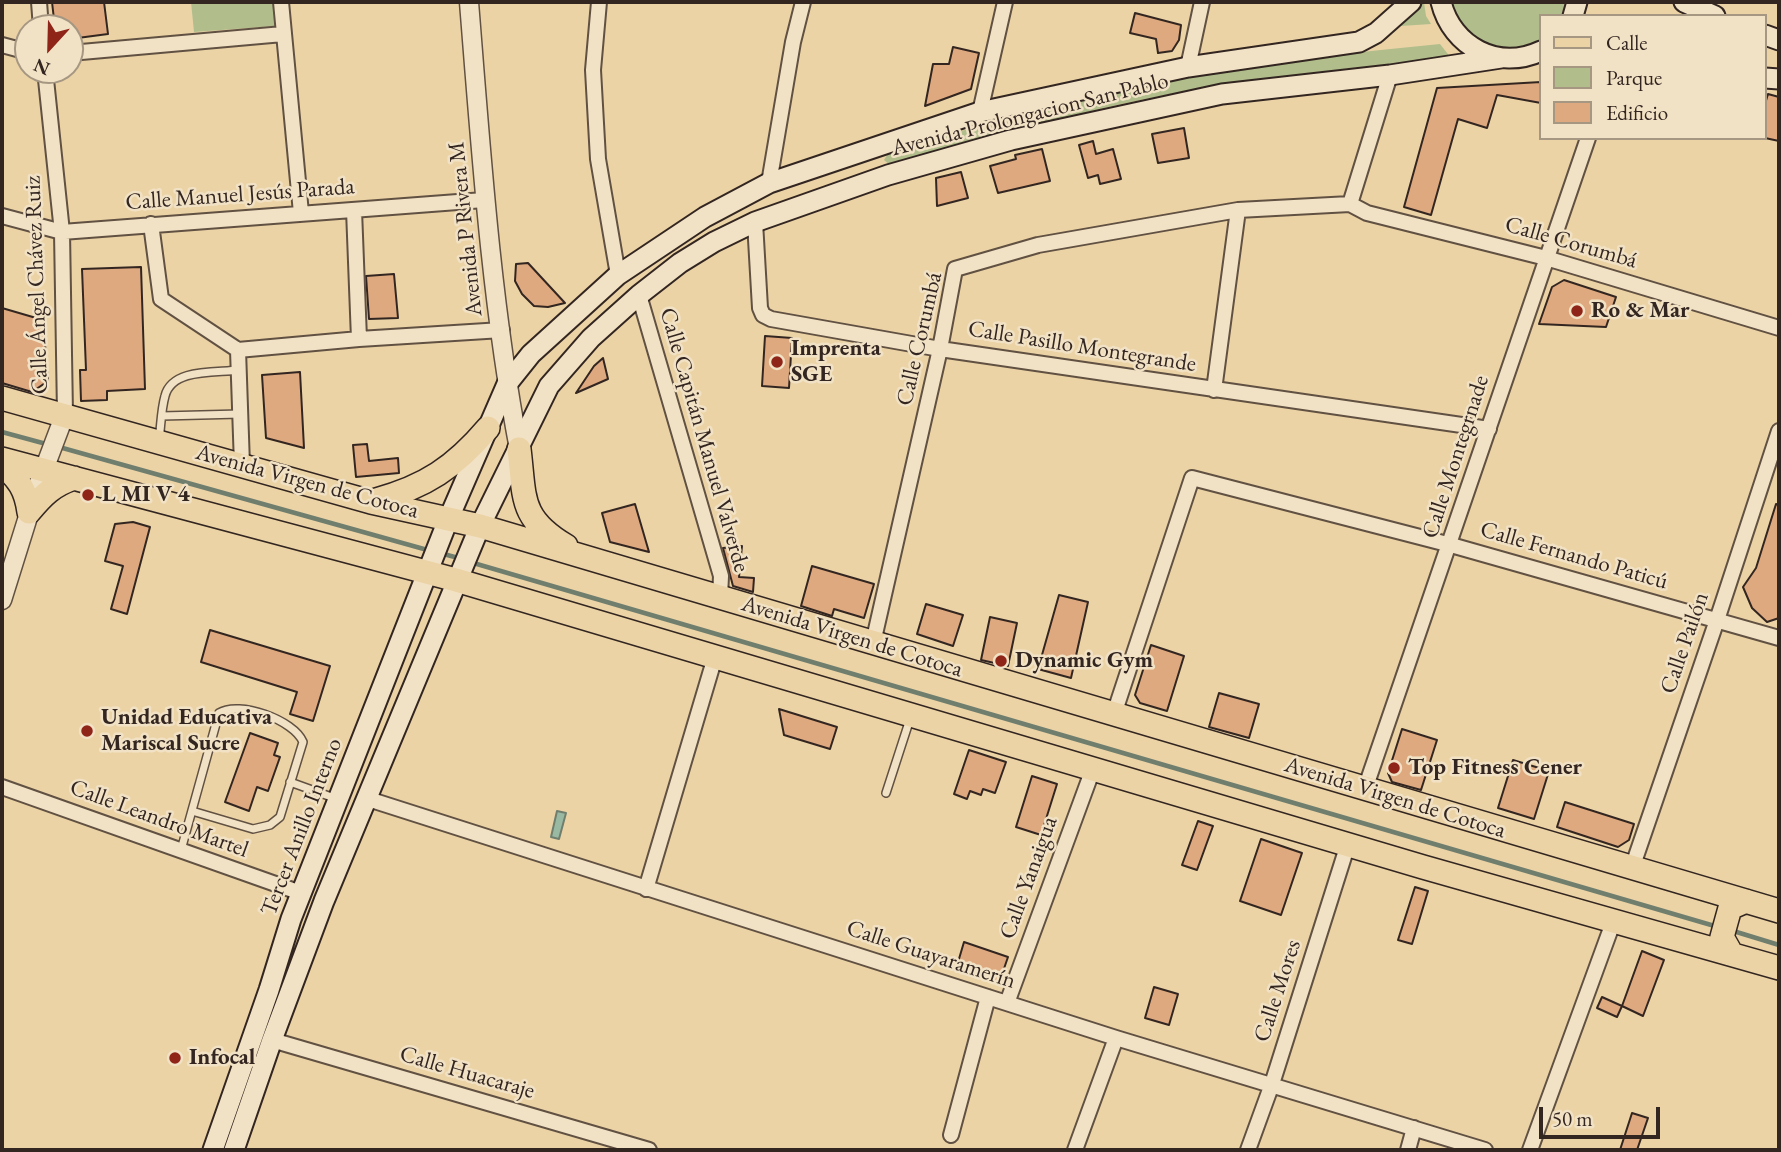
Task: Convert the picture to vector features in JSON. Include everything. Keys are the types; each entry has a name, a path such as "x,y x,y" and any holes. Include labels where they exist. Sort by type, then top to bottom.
{"main road":[{"name":"Avenida Prolongacion San Pablo","path":"447,523 507,384 531,354 618,275 705,217 769,183 980,112 1188,67 1360,42 1376,33 1411,2"},
{"path":"1441,2 1449,23 1464,42 1485,54 1501,58"},
{"path":"1684,2 1711,14"},
{"name":"Avenida Prolongacion San Pablo","path":"478,530 549,386 592,338 639,295 680,263 714,242 755,222 888,175 1012,140 1222,94 1536,55"},
{"path":"879,146 878,163 888,175"},
{"path":"852,156 859,160 864,168 862,184"},
{"name":"Avenida Virgen de Cotoca","path":"2,398 63,418 159,441 447,523 587,558 1632,868 1725,901 1779,911"},
{"path":"371,502 406,492 438,475 471,449 488,428"},
{"path":"519,449 526,502 532,518 546,534 587,558"},
{"path":"2,459 47,463 74,478 457,578 1348,844 1614,920 1714,942 1779,968"},
{"path":"2,465 19,480 27,495 29,512"},
{"path":"29,512 48,490 74,478"},
{"name":"Tercer Anillo Interno","path":"214,1150 301,893 447,523"},
{"name":"Tercer Anillo Interno","path":"234,1150 272,1040 365,798 478,530"},
{"path":"365,798 356,791 356,785 391,698 394,685 393,662"},
{"path":"272,1040 271,1030 278,993 309,902 301,893"},
{"path":"1714,942 1725,901"},
{"path":"226,1150 258,1054 270,990"}],"street":[{"path":"281,2 301,214"},
{"name":"Avenida P Rivera M","path":"470,2 484,200 507,384 519,449"},
{"path":"599,2 593,70 598,159 618,275"},
{"path":"769,183 793,42 803,2"},
{"path":"980,112 1005,2"},
{"path":"1188,67 1202,2"},
{"path":"84,52 283,34"},
{"path":"1350,204 1390,75"},
{"name":"Calle Ángel Chávez Ruiz","path":"46,84 62,232 63,418"},
{"name":"Calle Montegrnade","path":"1366,789 1587,140"},
{"name":"Calle Manuel Jesús Parada","path":"2,216 62,232 484,200"},
{"name":"Calle Corumbá","path":"873,643 940,349 955,269 1038,245 1238,210 1350,204 1367,213 1546,258 1779,328"},
{"path":"354,210 359,339"},
{"path":"1214,390 1238,210"},
{"name":"Calle Pasillo Montegrande","path":"755,222 760,308 763,315 771,318 940,349 1489,429"},
{"path":"151,224 161,299 238,350 502,330"},
{"name":"Calle Capitán Manuel Valverde","path":"639,295 721,576 720,597"},
{"path":"238,350 242,465"},
{"path":"2,600 29,512 63,418"},
{"name":"Calle Pailón","path":"1632,868 1779,431"},
{"name":"Calle Fernando Paticú","path":"1114,714 1192,478 1451,545 1779,638"},
{"path":"646,890 715,657"},
{"name":"Calle Yanaigua","path":"1007,1003 1093,769"},
{"name":"Calle Leandro Martel","path":"2,787 301,893"},
{"name":"Calle Guayaramerín","path":"365,798 1116,1038 1485,1150"},
{"name":"Calle Mores","path":"1248,1150 1272,1084 1348,844"},
{"path":"1530,1150 1614,920"},
{"path":"951,1135 988,997"},
{"path":"1075,1150 1116,1038"},
{"name":"Calle Huacaraje","path":"272,1040 649,1150"},
{"path":"1408,1150 1414,1128"},
{"path":"1432,1150 1437,1134"}],"lane":[{"path":"159,441 165,393 171,384 183,376 239,370"},
{"path":"162,416 240,414"},
{"path":"181,850 219,713 226,708 261,712 295,730 300,736 303,742 280,817 270,825 253,829 192,811"},
{"path":"886,793 911,715"},
{"path":"290,782 338,799"}],"green space":[{"path":"191,2 274,2 276,26 194,32"},
{"path":"1424,2 1426,16 1431,24 1401,26"},
{"path":"1452,2 1566,2 1562,14 1540,14 1540,40 1512,48 1486,45 1465,29"},
{"path":"1440,44 1451,58 1219,85 1037,124 891,166 884,160 889,152 1044,108 1163,80 1291,60"}],"shaded area":[{"path":"557,811 566,813 559,839 551,837"}],"building":[{"path":"52,2 104,2 108,34 84,37 84,14 53,14"},
{"path":"1135,13 1181,25 1179,40 1172,51 1158,53 1156,39 1130,33"},
{"path":"953,47 979,53 971,89 925,106 933,64 949,64"},
{"path":"1540,82 1540,103 1497,95 1487,128 1458,119 1431,215 1404,207 1437,88"},
{"path":"1768,94 1779,97 1779,141 1767,138"},
{"path":"1184,128 1189,158 1158,163 1152,134"},
{"path":"1093,141 1096,154 1113,149 1121,179 1100,184 1098,175 1088,178 1079,145"},
{"path":"1042,149 1050,181 998,193 990,166 1016,159 1015,155"},
{"path":"961,172 968,198 937,206 936,178"},
{"path":"528,263 565,303 548,307 534,306 522,294 515,281 516,264"},
{"path":"141,267 145,389 107,391 107,400 81,401 80,370 86,370 82,269"},
{"path":"394,274 398,318 369,319 366,276"},
{"name":"Ro & Mar","path":"1564,280 1616,297 1606,327 1539,324 1552,287"},
{"path":"2,308 43,320 48,381 32,392 2,383"},
{"name":"Imprenta SGE","path":"765,336 792,338 789,388 762,386"},
{"path":"603,358 608,379 576,393 594,366"},
{"path":"300,372 304,448 266,438 262,375"},
{"path":"367,444 369,461 398,458 399,473 356,477 353,445"},
{"path":"635,504 649,552 610,542 602,513"},
{"path":"1776,504 1779,505 1779,618 1767,622 1752,608 1743,587 1756,568"},
{"path":"133,522 150,527 127,614 111,609 123,566 105,561 115,524"},
{"path":"742,546 739,577 754,578 753,592 733,586 723,548"},
{"path":"812,566 874,584 864,618 834,609 832,616 801,606"},
{"path":"1059,595 1088,602 1071,678 1038,669"},
{"path":"926,604 963,615 953,646 917,634"},
{"path":"990,617 1017,623 1008,666 981,660"},
{"path":"210,630 330,666 313,721 290,714 297,692 201,662"},
{"path":"1151,645 1184,656 1167,711 1140,703 1135,695"},
{"path":"1219,693 1259,704 1249,738 1209,727"},
{"path":"779,709 837,727 830,749 784,735"},
{"path":"1402,729 1437,740 1421,790 1392,782 1388,773"},
{"path":"250,733 278,743 274,755 280,757 268,791 257,787 249,811 225,802"},
{"path":"969,750 1006,762 995,793 983,789 981,795 970,791 967,799 954,794"},
{"path":"1513,760 1549,771 1534,819 1498,808"},
{"path":"1032,776 1057,784 1041,835 1016,827"},
{"path":"1565,802 1634,824 1629,840 1618,847 1557,827"},
{"path":"1198,821 1213,826 1197,870 1182,865"},
{"path":"1261,839 1302,853 1281,915 1240,901"},
{"path":"1415,887 1428,891 1412,944 1398,940"},
{"path":"964,942 1008,957 999,983 956,969"},
{"path":"1642,951 1664,960 1643,1016 1622,1006"},
{"path":"1154,987 1178,994 1169,1025 1145,1018"},
{"path":"1602,997 1622,1006 1617,1017 1597,1008"},
{"path":"1632,1113 1648,1118 1637,1150 1620,1150"}],"waterway":[{"path":"2,432 50,445"},
{"path":"59,447 431,551"},
{"path":"440,553 462,559"},
{"path":"470,562 1718,927"},
{"path":"1730,930 1779,945"}],"place":[{"name":"Ro & Mar","path":"1577,311"},
{"name":"Imprenta SGE","path":"777,362"},
{"name":"L MI V 4","path":"88,495"},
{"name":"Dynamic Gym","path":"1001,661"},
{"name":"Unidad Educativa Mariscal Sucre","path":"87,731"},
{"name":"Top Fitness Cener","path":"1394,768"},
{"name":"Infocal","path":"175,1058"}]}
